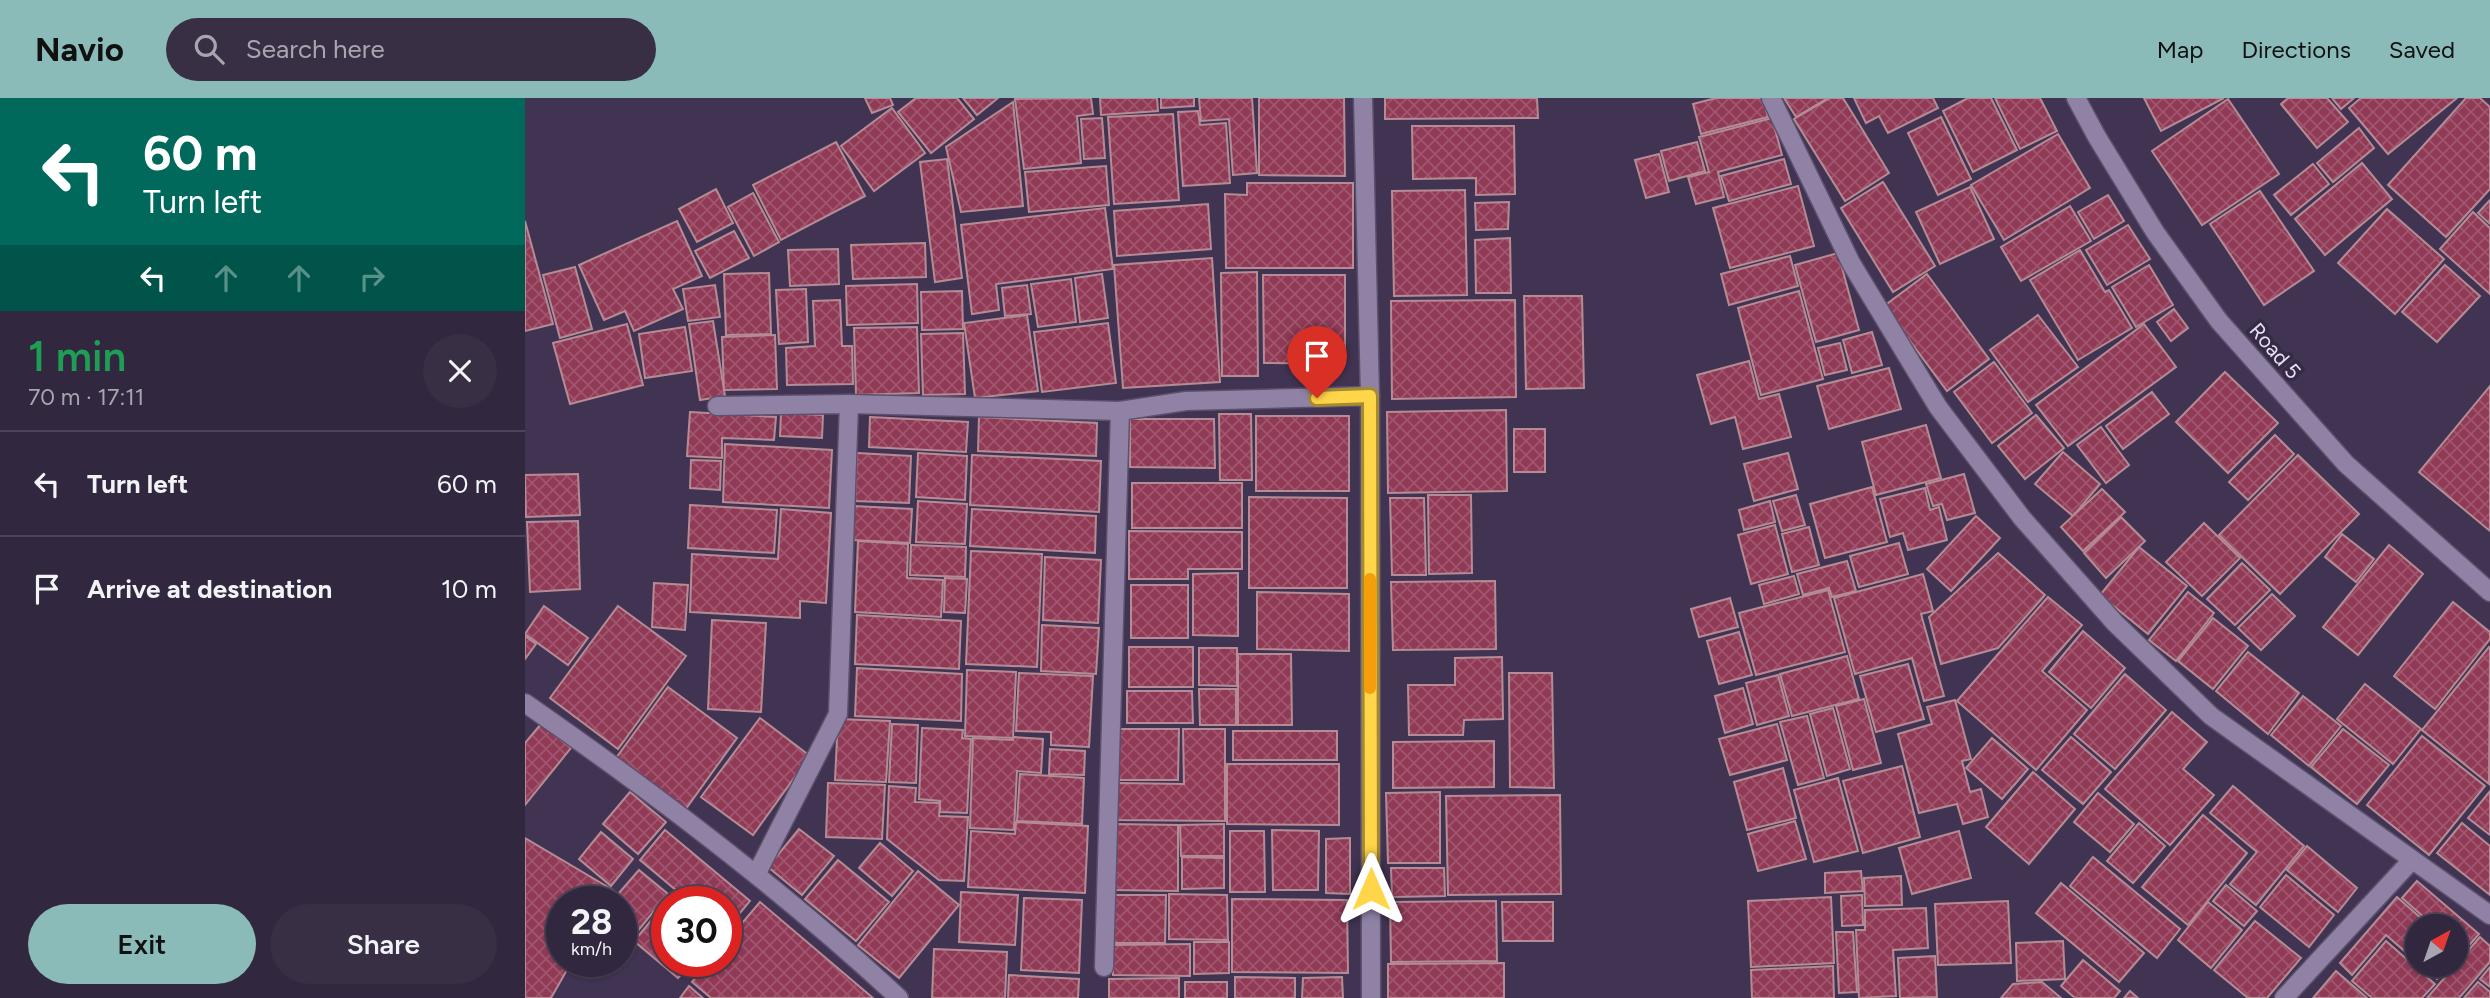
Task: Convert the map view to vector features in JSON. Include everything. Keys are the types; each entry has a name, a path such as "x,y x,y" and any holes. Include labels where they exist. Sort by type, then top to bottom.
{"street":[{"path":"1363,98 1370,396 1371,998"},
{"path":"1770,98 1851,263 1938,407 2022,518 2115,623 2211,716 2490,915"},
{"name":"Road 5","path":"2076,98 2155,232 2219,321 2346,464 2419,532 2490,592"},
{"path":"717,406 849,404 1120,411 1186,401 1370,396"},
{"path":"757,873 838,714 849,404"},
{"path":"1104,967 1120,411"},
{"path":"525,703 757,873 839,942 899,998"},
{"path":"2284,998 2412,860"}],"building":[{"path":"865,98 890,98 893,105 872,113"},
{"path":"916,98 957,98 974,119 931,153 898,112"},
{"path":"963,98 998,98 977,115"},
{"path":"1091,98 1093,114 1077,116 1081,163 1024,169 1015,99"},
{"path":"1100,98 1157,98 1158,111 1101,115"},
{"path":"1161,98 1194,98 1194,106 1161,108"},
{"path":"1199,98 1252,98 1257,173 1233,175 1229,119 1201,121"},
{"path":"1259,98 1344,98 1345,176 1259,175"},
{"path":"1385,98 1537,98 1538,118 1385,119"},
{"path":"1716,98 1763,98 1768,117 1701,134 1693,104"},
{"path":"1784,98 1828,98 1796,117"},
{"path":"1830,98 1843,98 1889,173 1845,201 1794,119"},
{"path":"1854,98 1933,98 1938,108 1888,133 1879,116 1866,123"},
{"path":"1968,98 1991,98 2017,150 1973,172 1943,111"},
{"path":"1995,98 2040,98 2057,131 2020,149"},
{"path":"2144,98 2224,98 2161,131"},
{"path":"2288,98 2327,98 2348,122 2317,148 2281,104"},
{"path":"2332,98 2354,98 2341,109"},
{"path":"2361,98 2457,98 2388,154 2349,108"},
{"path":"2466,98 2480,98 2490,107 2490,189 2446,237 2388,185"},
{"path":"2228,99 2279,174 2202,225 2152,151"},
{"path":"1013,102 1023,206 961,212 946,147"},
{"path":"892,108 925,153 874,191 841,146"},
{"path":"1198,111 1200,125 1226,123 1230,183 1183,186 1178,112"},
{"path":"1173,114 1179,200 1114,204 1108,117"},
{"path":"1941,117 1971,179 1938,195 1908,133"},
{"path":"1102,118 1105,158 1084,159 1081,119"},
{"path":"1772,118 1782,155 1718,172 1724,197 1696,204 1688,177 1709,172 1699,137"},
{"path":"1412,126 1514,126 1515,194 1476,195 1476,178 1413,179"},
{"path":"2359,128 2374,148 2333,182 2317,163"},
{"path":"2058,134 2090,188 2004,240 1971,185"},
{"path":"836,142 865,196 781,240 753,185"},
{"path":"1697,142 1705,171 1669,181 1661,151"},
{"path":"1659,154 1669,192 1646,198 1635,160"},
{"path":"947,159 962,278 935,282 920,162"},
{"path":"1784,159 1791,184 1729,201 1721,176"},
{"path":"2362,163 2392,199 2325,255 2295,219"},
{"path":"2313,164 2329,184 2291,215 2274,195"},
{"path":"1106,166 1109,205 1029,212 1025,172"},
{"path":"1883,182 1935,266 1893,292 1841,208"},
{"path":"1247,183 1353,183 1353,268 1226,268 1225,194 1247,195"},
{"path":"1798,186 1814,246 1730,268 1713,208"},
{"path":"1970,187 1994,239 1940,264 1916,212"},
{"path":"716,189 733,223 697,242 679,209"},
{"path":"1465,190 1467,295 1394,296 1392,191"},
{"path":"2260,191 2314,271 2264,305 2210,224"},
{"path":"753,193 779,242 754,256 728,207"},
{"path":"2108,195 2124,221 2094,239 2078,212"},
{"path":"2490,200 2490,224 2478,213"},
{"path":"1509,202 1508,229 1476,230 1475,203"},
{"path":"1208,204 1211,249 1117,256 1114,211"},
{"path":"2070,206 2091,241 2021,281 2001,247"},
{"path":"1105,208 1113,269 996,284 999,310 972,314 961,225"},
{"path":"2387,209 2444,259 2395,314 2338,263"},
{"path":"2473,212 2490,228 2490,294 2440,249"},
{"path":"525,221 553,324 525,331"},
{"path":"677,221 702,276 673,289 683,309 634,331 625,311 604,320 579,265"},
{"path":"2128,225 2150,259 2107,285 2086,250"},
{"path":"734,231 749,258 710,278 695,251"},
{"path":"1510,238 1511,293 1476,293 1475,240"},
{"path":"925,243 926,277 853,279 851,245"},
{"path":"838,249 839,284 790,286 788,250"},
{"path":"2080,250 2105,292 2109,290 2132,328 2078,360 2030,280"},
{"path":"1838,253 1859,330 1816,342 1795,265"},
{"path":"1790,256 1798,286 1729,305 1721,274"},
{"path":"1212,258 1220,382 1123,388 1114,265"},
{"path":"2149,265 2173,305 2136,327 2112,287"},
{"path":"2445,265 2480,296 2437,342 2402,312"},
{"path":"575,267 592,329 560,338 543,275"},
{"path":"1257,272 1258,376 1222,376 1221,273"},
{"path":"769,273 771,334 726,335 724,274"},
{"path":"1102,274 1108,318 1080,322 1075,278"},
{"path":"1927,274 1989,359 1947,391 1884,306"},
{"path":"1263,275 1345,275 1345,364 1264,363"},
{"path":"1071,279 1076,322 1038,327 1031,284"},
{"path":"917,284 918,323 847,325 846,286"},
{"path":"715,285 720,317 688,321 683,289"},
{"path":"1027,285 1031,314 1005,316 1002,288"},
{"path":"806,289 808,342 779,344 776,290"},
{"path":"962,291 963,329 922,330 921,292"},
{"path":"1799,291 1823,379 1761,395 1738,308"},
{"path":"1524,296 1582,296 1584,388 1526,389"},
{"path":"840,300 842,346 852,346 853,384 787,385 786,348 815,346 813,301"},
{"path":"1515,300 1516,397 1392,399 1391,301"},
{"path":"2174,309 2188,328 2171,341 2157,322"},
{"path":"1027,315 1038,391 975,398 964,323"},
{"path":"2038,315 2078,367 2028,402 1990,350"},
{"path":"713,321 725,396 700,400 689,324"},
{"path":"1108,323 1116,383 1042,392 1034,332"},
{"path":"627,324 643,385 570,404 553,343"},
{"path":"2144,324 2176,367 2068,446 2036,405"},
{"path":"685,327 692,371 645,378 639,334"},
{"path":"917,327 919,393 856,395 854,328"},
{"path":"1872,332 1882,365 1852,373 1843,340"},
{"path":"963,333 965,394 923,395 921,334"},
{"path":"775,335 777,389 724,390 722,337"},
{"path":"1840,343 1847,370 1825,375 1818,348"},
{"path":"1749,361 1759,399 1779,394 1791,437 1743,449 1735,417 1711,424 1697,375"},
{"path":"1994,362 2032,413 1992,443 1954,392"},
{"path":"1889,368 1901,409 1829,429 1817,386"},
{"path":"2225,372 2278,423 2228,473 2176,422"},
{"path":"2490,386 2490,531 2419,472"},
{"path":"2152,392 2169,414 2123,449 2106,426"},
{"path":"1506,410 1507,491 1388,493 1387,412"},
{"path":"690,412 776,417 774,440 722,438 722,458 687,456"},
{"path":"781,413 823,415 822,438 780,436"},
{"path":"1219,414 1251,414 1252,480 1220,480"},
{"path":"2036,415 2064,448 2025,479 1998,446"},
{"path":"1256,416 1349,416 1349,491 1256,491"},
{"path":"870,417 968,422 966,452 869,447"},
{"path":"979,417 1097,423 1096,456 978,451"},
{"path":"1130,419 1214,419 1215,468 1130,467"},
{"path":"1926,425 1941,478 1876,495 1862,442"},
{"path":"2101,427 2129,465 2106,483 2077,445"},
{"path":"1514,429 1545,429 1545,472 1514,472"},
{"path":"2275,435 2294,454 2248,500 2229,482"},
{"path":"725,444 832,450 829,508 723,502"},
{"path":"2063,452 2100,484 2073,516 2035,484"},
{"path":"857,453 911,456 909,503 855,501"},
{"path":"918,453 967,456 965,500 916,497"},
{"path":"1788,453 1798,489 1754,501 1744,464"},
{"path":"972,455 1101,461 1099,512 970,505"},
{"path":"2298,455 2359,514 2280,594 2219,535"},
{"path":"691,460 721,461 720,490 690,488"},
{"path":"578,474 580,515 526,517 525,475"},
{"path":"1964,474 1975,513 1947,520 1942,504 1933,506 1926,484"},
{"path":"1132,483 1242,483 1242,528 1132,528"},
{"path":"1872,487 1887,542 1825,558 1810,504"},
{"path":"1925,488 1930,510 1939,507 1947,540 1908,550 1903,533 1890,537 1880,499"},
{"path":"2102,489 2125,512 2083,551 2061,527"},
{"path":"1428,495 1471,495 1472,573 1429,574"},
{"path":"1796,495 1805,525 1782,531 1773,501"},
{"path":"1249,497 1347,498 1347,588 1249,588"},
{"path":"1390,498 1424,498 1426,575 1392,575"},
{"path":"918,501 967,504 965,544 916,542"},
{"path":"1770,501 1775,522 1744,530 1739,510"},
{"path":"690,505 777,510 774,553 688,548"},
{"path":"854,506 912,509 910,543 853,540"},
{"path":"781,509 831,513 826,603 800,601 800,618 690,612 692,554 778,559"},
{"path":"972,509 1096,516 1095,553 970,546"},
{"path":"1976,516 2000,538 1951,591 1927,569"},
{"path":"2121,517 2145,541 2106,578 2084,553"},
{"path":"578,521 580,589 530,592 527,522"},
{"path":"2204,523 2240,558 2202,596 2166,562"},
{"path":"1775,525 1788,574 1751,584 1738,535"},
{"path":"1809,527 1819,565 1792,572 1782,534"},
{"path":"1129,531 1242,532 1242,569 1188,569 1188,579 1129,579"},
{"path":"2342,534 2374,559 2356,582 2325,557"},
{"path":"858,541 908,544 907,578 943,580 941,617 855,612"},
{"path":"1899,543 1908,574 1859,587 1850,556"},
{"path":"911,545 966,547 965,577 910,575"},
{"path":"2389,545 2423,574 2358,655 2323,627"},
{"path":"2139,547 2187,586 2148,634 2100,595"},
{"path":"971,551 1042,554 1037,667 966,664"},
{"path":"1998,553 2045,595 1998,648 1941,664 1929,617"},
{"path":"1045,557 1101,560 1098,623 1043,620"},
{"path":"1847,561 1856,591 1832,597 1829,588 1803,595 1797,574"},
{"path":"2242,563 2270,590 2235,625 2207,599"},
{"path":"1238,573 1238,636 1193,635 1193,574"},
{"path":"1923,574 1933,611 1921,614 1944,696 1924,701 1912,658 1855,674 1834,598"},
{"path":"1794,576 1799,594 1764,604 1759,585"},
{"path":"945,578 967,579 965,613 944,612"},
{"path":"1495,581 1496,649 1393,650 1391,582"},
{"path":"654,583 688,585 685,630 652,627"},
{"path":"1131,585 1188,585 1188,638 1131,638"},
{"path":"1828,590 1845,652 1756,675 1739,613"},
{"path":"1257,592 1349,594 1349,651 1257,649"},
{"path":"2188,592 2214,613 2176,661 2149,640"},
{"path":"2272,594 2295,616 2261,650 2238,628"},
{"path":"2048,597 2082,625 2042,671 2087,710 2036,770 1957,701"},
{"path":"1730,598 1738,627 1699,637 1691,609"},
{"path":"2453,602 2490,632 2490,639 2435,709 2394,676"},
{"path":"544,606 588,638 568,665 525,634"},
{"path":"618,606 686,656 618,749 550,698"},
{"path":"857,615 961,621 959,669 855,664"},
{"path":"2213,618 2248,646 2213,689 2178,661"},
{"path":"712,620 766,623 761,712 708,709"},
{"path":"1042,625 1099,628 1096,674 1041,671"},
{"path":"2083,631 2125,668 2091,708 2049,672"},
{"path":"1739,632 1752,675 1719,684 1707,641"},
{"path":"525,636 536,644 525,659"},
{"path":"1129,647 1193,647 1193,687 1129,687"},
{"path":"1199,648 1237,648 1237,686 1199,685"},
{"path":"2490,648 2489,784 2422,730"},
{"path":"2248,652 2299,693 2268,734 2216,691"},
{"path":"1238,654 1291,654 1292,725 1238,725"},
{"path":"1847,656 1859,699 1792,716 1780,674"},
{"path":"1502,657 1503,719 1464,720 1463,735 1409,735 1408,685 1455,685 1455,658"},
{"path":"1908,664 1924,719 1876,732 1860,676"},
{"path":"857,668 962,674 961,721 855,716"},
{"path":"967,670 1016,672 1013,738 965,736"},
{"path":"1019,673 1093,676 1089,747 1051,745 1051,732 1016,731"},
{"path":"1509,673 1552,673 1554,788 1510,787"},
{"path":"2125,674 2166,710 2115,769 2074,734"},
{"path":"1778,675 1789,716 1757,725 1746,683"},
{"path":"2365,684 2421,729 2393,764 2337,719"},
{"path":"668,687 737,738 685,810 616,758"},
{"path":"1743,688 1753,724 1725,733 1715,696"},
{"path":"1199,689 1236,689 1236,725 1200,725"},
{"path":"1127,691 1192,691 1193,723 1127,723"},
{"path":"2303,696 2341,726 2309,766 2271,735"},
{"path":"1864,699 1881,763 1853,770 1836,706"},
{"path":"1955,700 1971,759 1962,761 1970,792 1981,789 1988,817 1963,824 1957,804 1919,813 1898,734 1932,724 1927,707"},
{"path":"1833,708 1850,769 1827,776 1810,714"},
{"path":"2172,712 2207,742 2183,769 2214,795 2170,845 2105,789"},
{"path":"1807,716 1824,778 1798,785 1780,722"},
{"path":"760,718 810,756 753,835 701,797"},
{"path":"838,719 890,721 886,782 835,780"},
{"path":"541,724 571,748 525,805 525,743"},
{"path":"892,724 918,725 916,783 889,782"},
{"path":"1777,724 1787,760 1730,775 1719,739"},
{"path":"922,728 963,730 962,738 971,739 967,813 940,812 940,801 919,799"},
{"path":"1117,729 1179,729 1178,780 1117,780"},
{"path":"1183,729 1225,729 1225,821 1117,820 1117,783 1184,784"},
{"path":"2343,729 2389,765 2357,804 2311,767"},
{"path":"1233,731 1337,731 1337,760 1233,760"},
{"path":"2422,736 2485,786 2429,855 2367,805"},
{"path":"1014,737 1043,739 1041,773 1017,771 1014,830 970,828 973,738 1013,740"},
{"path":"2071,737 2111,772 2083,804 2042,770"},
{"path":"1992,738 2028,769 2002,799 1966,768"},
{"path":"1494,741 1494,787 1393,788 1393,742"},
{"path":"1050,749 1085,751 1084,775 1049,774"},
{"path":"1227,764 1339,764 1339,825 1227,824"},
{"path":"1902,766 1920,837 1863,853 1843,781"},
{"path":"1783,768 1796,818 1747,830 1734,782"},
{"path":"2033,772 2075,809 2029,864 1986,827"},
{"path":"1020,774 1084,778 1082,824 1017,821"},
{"path":"1838,778 1858,851 1814,862 1794,790"},
{"path":"828,783 885,785 882,839 826,837"},
{"path":"889,786 916,788 915,802 940,803 939,816 968,817 964,881 939,880 887,839"},
{"path":"2233,786 2304,846 2256,905 2230,884 2257,852 2210,813"},
{"path":"2490,791 2490,835 2468,818"},
{"path":"630,792 666,822 638,854 603,824"},
{"path":"1440,792 1440,863 1388,863 1386,793"},
{"path":"2098,793 2134,824 2110,852 2074,822"},
{"path":"1560,795 1561,894 1448,895 1446,796"},
{"path":"2203,815 2247,853 2188,925 2142,887"},
{"path":"1795,821 1806,859 1758,871 1748,834"},
{"path":"1016,822 1088,826 1085,893 968,887 971,831 1015,834"},
{"path":"2139,823 2165,846 2133,883 2107,861"},
{"path":"2462,823 2490,846 2490,895 2437,853"},
{"path":"1114,824 1178,825 1178,891 1115,890"},
{"path":"1224,824 1224,856 1181,856 1180,825"},
{"path":"799,829 834,856 802,895 768,867"},
{"path":"665,830 732,886 671,886 640,860"},
{"path":"1272,830 1319,831 1318,890 1273,890"},
{"path":"1230,831 1264,831 1265,892 1230,892"},
{"path":"1959,831 1971,878 1912,894 1899,848"},
{"path":"601,832 633,859 611,886 579,859"},
{"path":"525,838 606,886 546,886 546,977 563,977 551,998 525,998"},
{"path":"1350,838 1350,894 1326,893 1326,839"},
{"path":"880,843 913,871 892,896 859,868"},
{"path":"2307,846 2357,888 2338,912 2287,870"},
{"path":"1182,857 1224,858 1224,888 1182,889"},
{"path":"2093,857 2180,929 2157,958 2070,886"},
{"path":"838,860 889,902 856,941 805,899"},
{"path":"1391,868 1444,868 1445,896 1392,897"},
{"path":"639,870 658,886 651,886 651,915 637,932 637,886 625,886"},
{"path":"918,871 959,905 899,978 858,945"},
{"path":"1861,871 1863,891 1825,893 1825,873"},
{"path":"2286,875 2334,915 2309,947 2260,907"},
{"path":"1901,876 1902,905 1865,906 1864,878"},
{"path":"2417,881 2456,914 2420,914 2402,898"},
{"path":"2061,883 2144,953 2119,982 2036,913"},
{"path":"2226,885 2257,911 2244,926 2213,901"},
{"path":"961,892 1018,895 1015,945 959,942"},
{"path":"742,894 750,901 742,911"},
{"path":"1169,894 1227,895 1228,940 1169,939"},
{"path":"1114,895 1166,895 1165,943 1114,943"},
{"path":"1862,895 1863,925 1842,926 1841,896"},
{"path":"1831,897 1834,963 1751,967 1748,901"},
{"path":"2397,897 2416,914 2405,914 2405,952 2386,935 2352,975 2340,963"},
{"path":"1024,898 1082,900 1079,973 1021,970"},
{"path":"1232,899 1347,900 1348,973 1232,972"},
{"path":"1496,901 1497,961 1391,962 1390,902"},
{"path":"2008,901 2011,963 1938,965 1935,904"},
{"path":"760,902 873,998 711,998 692,982 696,977 742,977 742,923"},
{"path":"1502,902 1553,902 1553,941 1503,941"},
{"path":"2208,902 2242,930 2211,968 2178,940"},
{"path":"1926,908 1928,948 1893,950 1896,996 1859,998 1856,930 1865,930 1865,910"},
{"path":"651,920 651,955 637,944 637,937"},
{"path":"2255,921 2301,958 2267,998 2248,998 2214,970"},
{"path":"2468,925 2479,934 2468,946"},
{"path":"1836,932 1853,932 1857,992 1839,993"},
{"path":"2480,937 2490,946 2490,962 2459,998 2427,998 2445,977 2468,977 2468,951"},
{"path":"2063,941 2065,979 2017,981 2016,943"},
{"path":"2386,941 2405,958 2405,977 2427,977 2435,984 2422,998 2372,998 2352,981"},
{"path":"1194,942 1229,942 1229,973 1194,974"},
{"path":"1190,944 1190,976 1113,975 1113,945"},
{"path":"934,949 1007,952 1005,998 932,998"},
{"path":"1935,956 1937,997 1900,998 1898,958"},
{"path":"2083,960 2120,991 2114,998 2075,998 2061,986"},
{"path":"1504,963 1504,998 1388,998 1388,964"},
{"path":"1833,966 1834,998 1752,998 1751,970"},
{"path":"2490,967 2490,987 2480,979"},
{"path":"2336,971 2367,998 2313,998"},
{"path":"1009,975 1079,979 1078,998 1008,998"},
{"path":"1235,977 1295,978 1295,998 1235,998"},
{"path":"1342,977 1343,998 1302,998 1303,978"},
{"path":"1179,978 1179,998 1109,998 1109,979"},
{"path":"1185,982 1227,982 1227,998 1185,998"},
{"path":"2042,982 2061,998 2001,998 2013,984"},
{"path":"2478,982 2490,992 2490,998 2464,998"},
{"path":"689,986 703,998 680,998"},
{"path":"2130,991 2138,998 2124,998"}],"slow traffic":[{"path":"1370,579 1370,688"}],"route":[{"path":"1317,398 1370,396 1371,889"}]}
